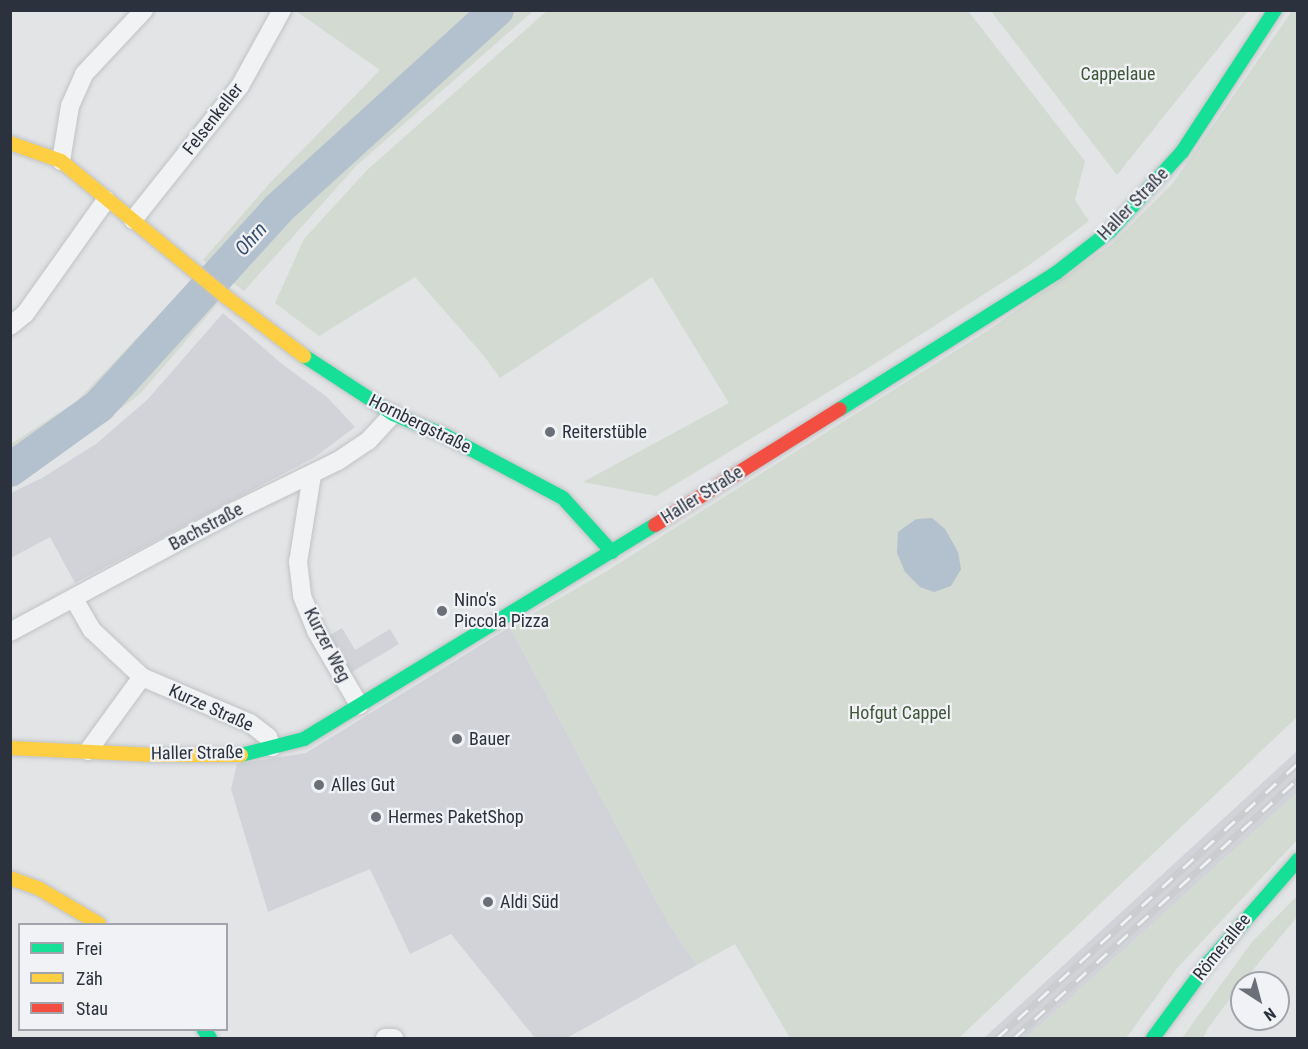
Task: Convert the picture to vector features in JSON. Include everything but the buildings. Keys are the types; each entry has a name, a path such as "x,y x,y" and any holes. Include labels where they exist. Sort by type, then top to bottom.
{"main road":[{"name":"Haller Straße","path":"10,748 236,756 304,739 612,552 983,322 1056,273 1110,231 1182,152 1275,10"},
{"path":"10,143 61,161 133,220"},
{"name":"Hornbergstraße","path":"133,220 226,297 327,373 393,414 446,436 563,498 612,552"},
{"name":"Römerallee","path":"1153,1038 1208,963 1298,860"},
{"path":"10,878 38,888 97,923"}],"street":[{"path":"61,161 70,106 84,74 144,10"},
{"name":"Felsenkeller","path":"133,220 240,86 282,10"},
{"path":"10,326 25,314 106,200"},
{"name":"Bachstraße","path":"10,632 235,511 338,461 368,441 393,414"},
{"name":"Kurzer Weg","path":"312,475 298,562 302,596 316,632 359,705"},
{"name":"Kurze Straße","path":"74,599 92,630 142,677 250,723 268,737 272,747"},
{"path":"88,752 142,677"},
{"path":"385,1038 394,1038"}],"shaded area":[{"path":"223,313 282,364 327,397 355,427 315,457 75,583 50,537 11,558 11,493 42,478 96,444 148,399"},
{"path":"510,627 669,924 697,965 567,1038 535,1038 451,934 410,954 370,869 268,912 231,789 237,764 306,753"},
{"path":"342,628 355,650 390,629 399,644 347,675 325,638"},
{"path":"1297,751 1297,793 1026,1038 984,1038"}],"green space":[{"path":"548,10 968,11 1085,161 1075,200 1089,221 1028,266 868,368 656,496 583,482 729,403 652,277 500,378 484,356 415,277 319,336 275,303 304,239 367,170"},
{"path":"296,11 533,11 357,165 244,291 203,260 270,183 380,70"},
{"name":"Cappelaue","path":"991,11 1248,11 1117,175"},
{"name":"Hofgut Cappel","path":"1292,11 1297,11 1297,717 959,1038 790,1038 735,944 697,965 669,924 510,627 610,569 987,331 1113,243 1173,183"},
{"path":"191,281 218,303 141,393 60,455 11,482 11,444 77,401"},
{"path":"1297,793 1297,840 1178,967 1126,1038 1026,1038"},
{"path":"1297,896 1297,917 1252,971 1231,971 1252,942"},
{"path":"1230,972 1230,999 1203,1038 1182,1038"}],"water":[{"path":"932,518 945,529 958,552 961,569 951,586 934,592 920,587 905,572 897,553 898,532 916,519"}],"waterway":[{"name":"Ohrn","path":"10,470 99,406 278,209 497,10"}],"railway":[{"path":"997,1038 1298,763"},
{"path":"1014,1038 1298,779"}],"traffic: fast":[{"path":"840,409 1056,273 1110,231 1182,152 1275,10"},
{"path":"304,356 393,414 446,436 563,498 612,552"},
{"path":"241,755 304,739 655,525"},
{"path":"1153,1038 1208,963 1298,860"},
{"path":"205,1031 210,1038"}],"traffic: slow":[{"path":"10,143 61,161 226,297 304,356"},
{"path":"10,748 154,755 241,755"},
{"path":"10,878 38,888 97,923"}],"traffic: jam":[{"path":"655,525 840,409"}],"place":[{"name":"Reiterstüble","path":"550,432"},
{"name":"Nino's Piccola Pizza","path":"442,611"},
{"name":"Bauer","path":"457,739"},
{"name":"Alles Gut","path":"319,785"},
{"name":"Hermes PaketShop","path":"376,817"},
{"name":"Aldi Süd","path":"488,902"}]}
